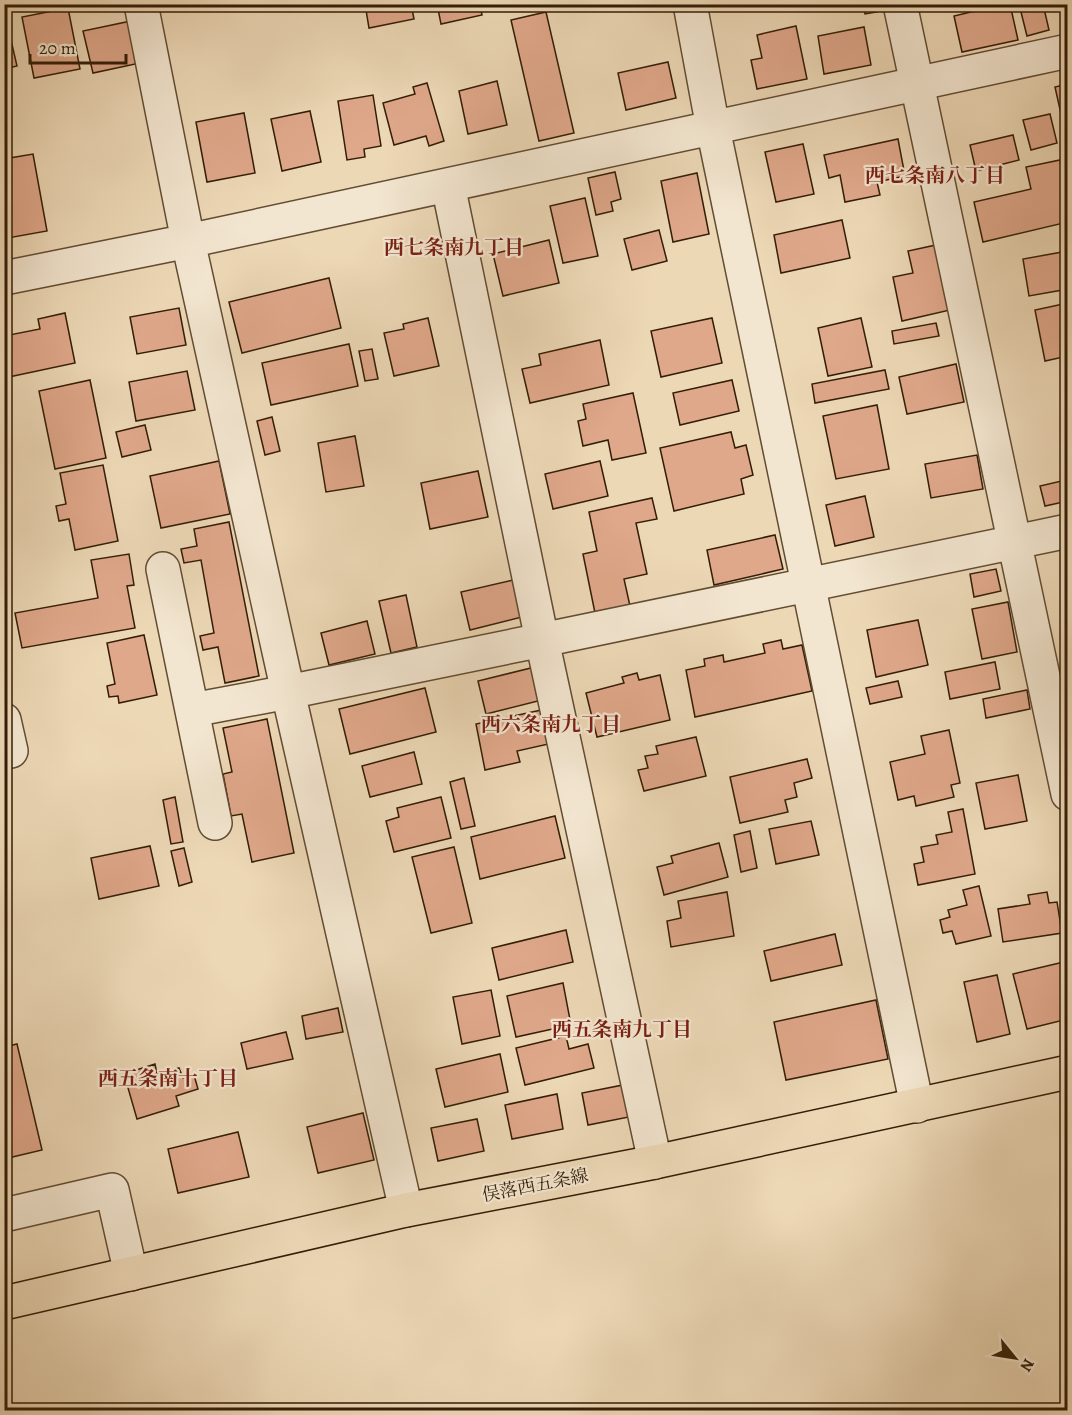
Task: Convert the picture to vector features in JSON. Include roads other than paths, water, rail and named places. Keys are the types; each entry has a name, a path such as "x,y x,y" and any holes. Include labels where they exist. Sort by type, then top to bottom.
{"main road":[{"name":"俣落西五条線","path":"4,1303 406,1210 655,1162 1068,1072"}],"street":[{"path":"141,4 188,241 406,1210"},
{"path":"690,4 713,128 917,1106"},
{"path":"900,4 1068,794"},
{"path":"4,278 188,241 1068,51"},
{"path":"448,185 542,640 655,1162"},
{"path":"192,710 1068,531"},
{"path":"163,569 215,823"},
{"path":"4,720 11,751 4,752"},
{"path":"4,1215 112,1190 131,1274"}],"district":[{"name":"西七条南八丁目","path":"935,175"},
{"name":"西七条南九丁目","path":"454,247"},
{"name":"西六条南九丁目","path":"551,724"},
{"name":"西五条南九丁目","path":"622,1029"},
{"name":"西五条南十丁目","path":"168,1078"}]}
